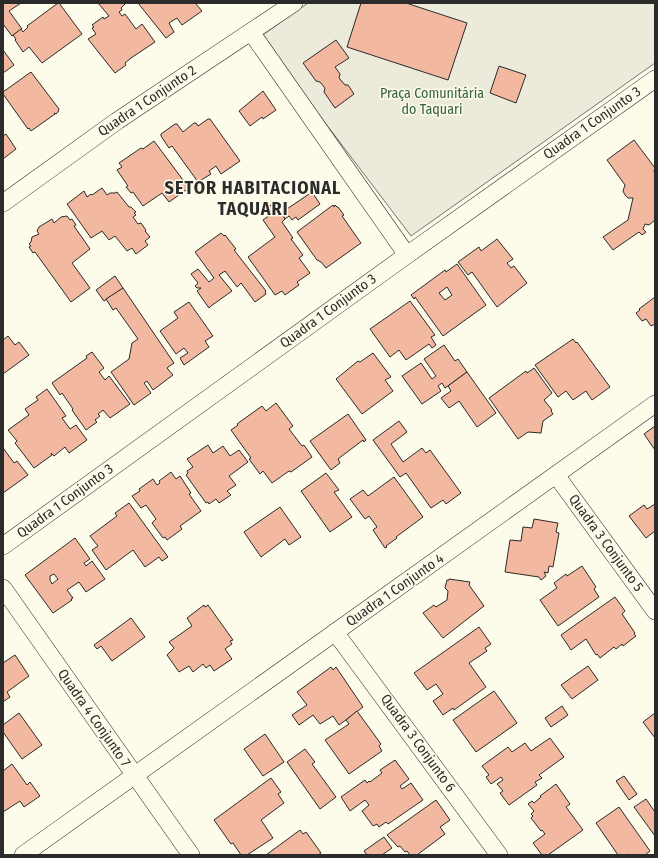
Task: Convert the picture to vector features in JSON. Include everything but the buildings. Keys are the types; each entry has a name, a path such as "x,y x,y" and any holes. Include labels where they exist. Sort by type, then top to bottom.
{"street":[{"name":"Quadra 1 Conjunto 2","path":"3,203 117,121 294,3"},
{"path":"251,32 406,255"},
{"name":"Quadra 1 Conjunto 3","path":"3,546 406,255 655,79"},
{"name":"Quadra 1 Conjunto 4","path":"135,776 655,404"},
{"name":"Quadra 3 Conjunto 5","path":"556,474 655,611"},
{"name":"Quadra 4 Conjunto 7","path":"3,588 135,776 23,855"},
{"name":"Quadra 3 Conjunto 6","path":"335,632 500,855"},
{"path":"135,776 191,855"}],"green space":[{"name":"Praça Comunitária do Taquari","path":"308,3 655,3 655,63 411,236 260,37"}],"district":[{"name":"SETOR HABITACIONAL TAQUARI","path":"253,198"}]}
